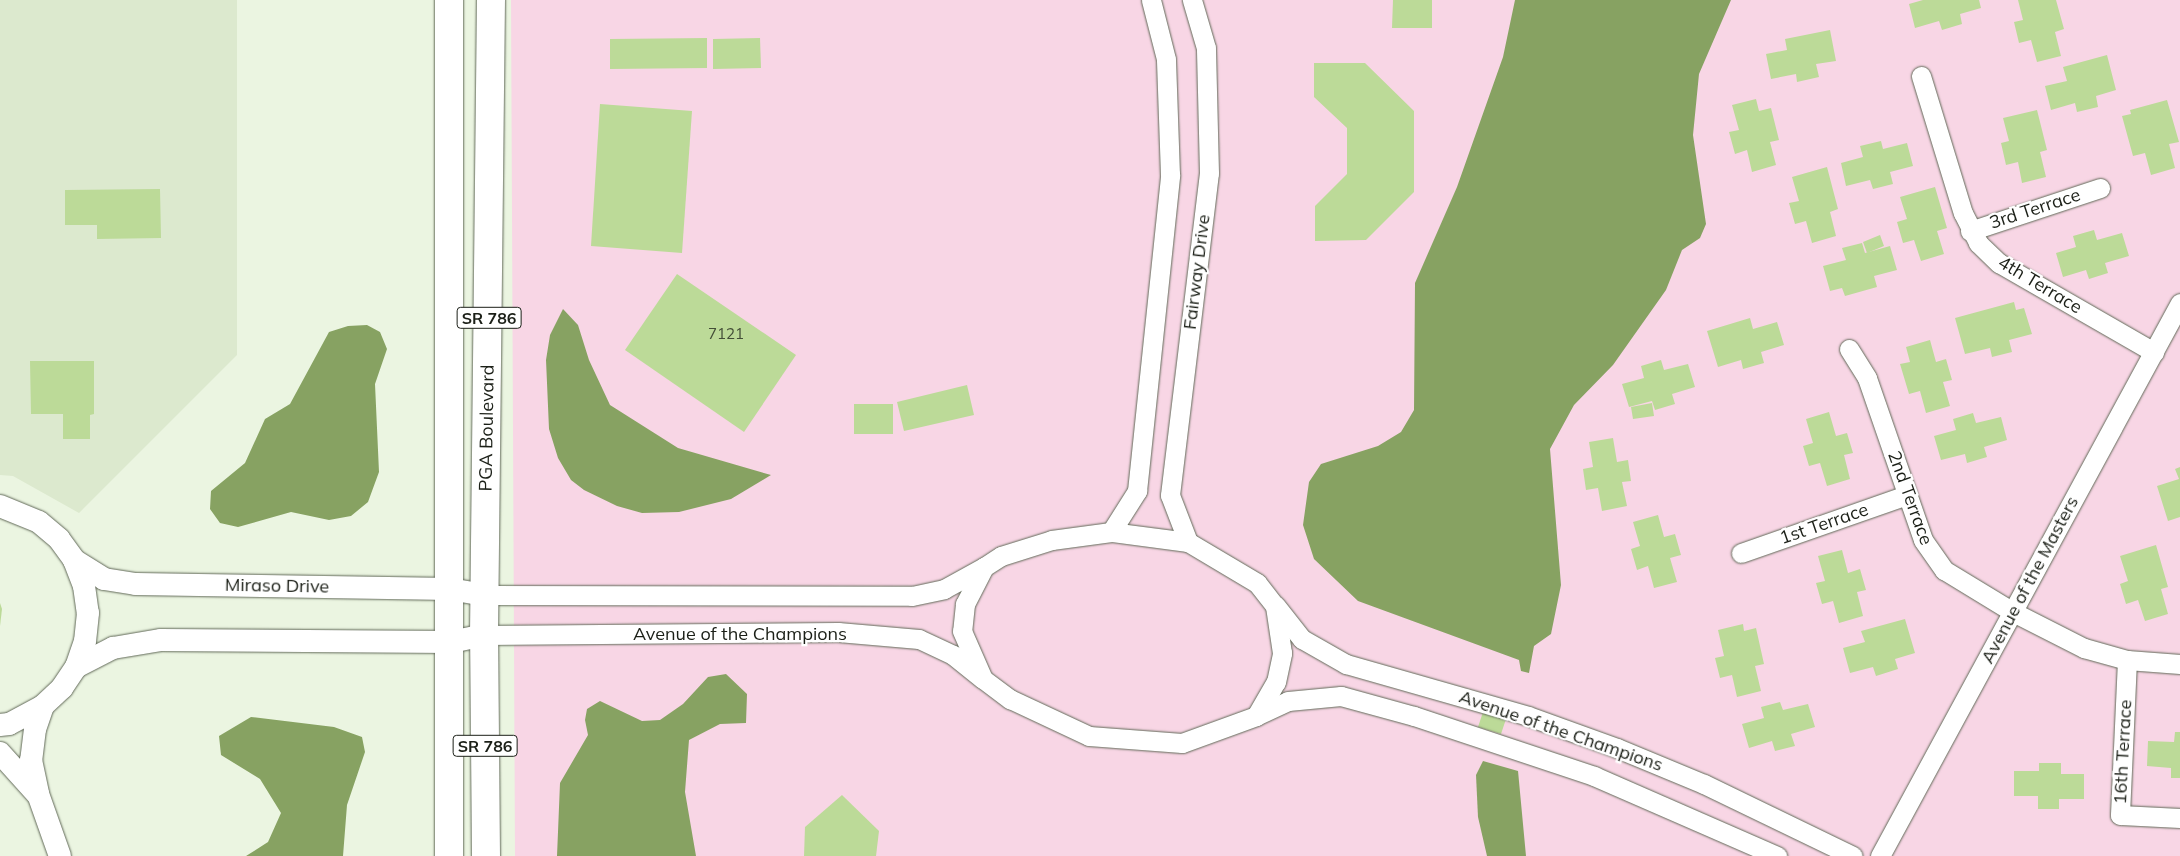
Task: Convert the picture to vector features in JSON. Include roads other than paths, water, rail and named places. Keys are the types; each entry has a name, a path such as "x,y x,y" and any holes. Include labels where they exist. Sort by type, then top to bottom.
{"main road":[{"name":"PGA Boulevard","path":"449,0 450,856"},
{"name":"PGA Boulevard","path":"486,856 484,635 491,0"}],"street":[{"name":"Fairway Drive","path":"1111,532 1137,491 1170,174 1166,59 1151,0"},
{"name":"Fairway Drive","path":"1188,542 1170,495 1209,173 1206,48 1192,0"},
{"name":"4th Terrace","path":"1921,76 1970,231 1999,263 2154,352"},
{"name":"3rd Terrace","path":"1970,231 2100,188"},
{"name":"Avenue of the Masters","path":"1880,856 2180,303"},
{"name":"2nd Terrace","path":"1849,350 1868,378 1923,540 1936,561 1953,578 2013,612 2084,648 2127,660 2180,664"},
{"name":"1st Terrace","path":"1741,553 1907,495"},
{"path":"0,506 39,522 59,539 74,560 84,586 88,613 86,641 76,667 62,688 43,706 9,724 0,725"},
{"name":"Avenue of the Champions","path":"485,595 912,596 944,589 1001,556 1052,540 1111,532 1188,542 1257,583 1302,639 1346,664 1501,708 1617,748 1704,784 1853,856"},
{"name":"Miraso Drive","path":"74,560 104,579 136,584 450,588 485,595"},
{"path":"983,679 962,631 965,604 984,567"},
{"path":"1256,716 1276,682 1282,653 1275,606"},
{"name":"Avenue of the Champions","path":"484,635 838,632 919,638 953,656 1010,699 1089,736 1182,743 1256,716 1288,701 1341,696 1405,713 1594,776 1777,856"},
{"path":"76,667 113,648 161,640 450,642 484,635"},
{"name":"16th Terrace","path":"2127,660 2120,815 2180,818"},
{"path":"43,706 35,729 31,760 38,794 60,856"},
{"path":"0,753 38,794"}]}
